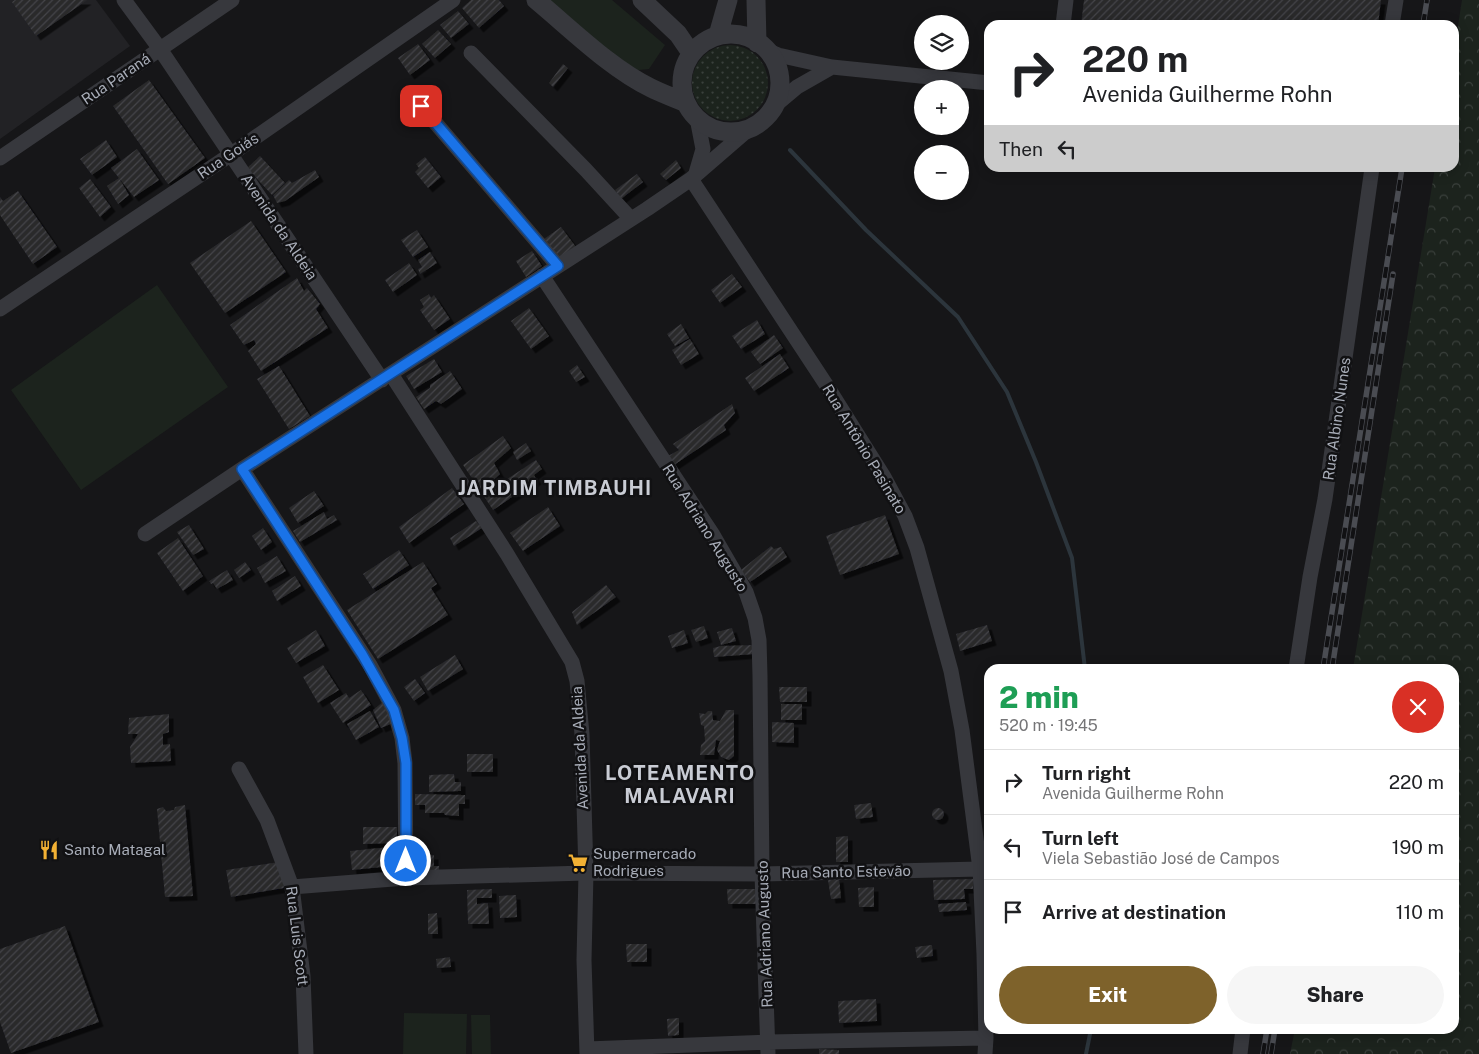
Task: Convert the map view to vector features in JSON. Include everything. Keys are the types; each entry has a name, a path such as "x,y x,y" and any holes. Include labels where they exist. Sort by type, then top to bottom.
{"street":[{"name":"Avenida da Aldeia","path":"124,0 160,49 230,155 387,377 502,546 572,662 577,680 582,734 586,873 584,960 587,1051"},
{"name":"Rua Paraná","path":"0,158 232,0"},
{"name":"Rua Goiás","path":"0,309 230,155 453,0"},
{"path":"536,0 606,58 650,88 686,103"},
{"path":"642,0 678,34 691,54"},
{"path":"718,36 728,0"},
{"path":"145,534 242,469 631,220 693,177 750,128 764,119 772,108 778,94 780,80 777,66 761,46 756,0"},
{"path":"1064,20 1066,0"},
{"path":"1393,20 1396,0"},
{"path":"750,128 736,132 722,131 709,127 698,118 686,103 682,88 683,72 691,54 707,40 732,34 746,36 778,55 832,67 984,83"},
{"path":"471,53 586,170 631,220"},
{"path":"772,108 797,87 832,67"},
{"path":"650,88 683,72"},
{"path":"421,106 558,266"},
{"path":"693,177 702,157 703,149 698,118"},
{"name":"Rua Albino Nunes","path":"1297,664 1333,450 1371,172"},
{"name":"Rua Antônio Pasinato","path":"693,177 884,477 905,516 917,548 951,671 962,730 980,869 984,954"},
{"name":"Rua Adriano Augusto","path":"542,276 679,483 746,592 755,618 759,640 762,874 768,1048"},
{"path":"242,469 370,665 394,710 402,738 406,763 406,878"},
{"name":"Rua Luis Scott","path":"239,769 267,820 292,887 303,976 306,1054"},
{"name":"Rua Santo Estevão","path":"292,887 406,878 586,873 762,874 980,869"},
{"name":"Rua Antônio Pasinato","path":"985,1054 986,1034"},
{"path":"1240,1054 1242,1034"},
{"path":"587,1051 768,1048 986,1038"}],"shaded area":[{"path":"0,0 96,0 130,46 0,139"}],"green space":[{"path":"541,0 612,0 665,45 649,69 629,71"},
{"path":"1462,0 1479,0 1479,1054 1290,1054 1294,1034 1459,1034 1459,664 1354,664 1434,172 1459,172 1459,20"},
{"path":"730,45 744,48 757,56 765,69 768,83 765,97 757,110 744,118 730,121 716,118 703,110 695,97 692,83 695,69 703,56 716,48"},
{"path":"157,285 228,387 81,490 11,390"},
{"path":"404,1013 467,1014 466,1054 403,1054"},
{"path":"471,1015 490,1015 491,1054 472,1054"}],"building":[{"path":"15,0 87,0 36,36 12,2"},
{"path":"471,0 499,0 504,6 479,28 462,8"},
{"path":"1084,0 1381,0 1379,20 1082,20"},
{"path":"458,11 469,24 451,38 440,25"},
{"path":"438,30 451,44 435,58 422,44"},
{"path":"418,44 430,60 410,75 398,58"},
{"path":"563,64 568,68 553,87 549,83"},
{"path":"149,80 205,158 168,184 113,106"},
{"path":"106,140 117,157 92,175 80,159"},
{"path":"137,149 159,180 134,197 111,168"},
{"path":"260,156 285,183 272,195 247,168"},
{"path":"425,157 441,177 428,188 415,172 419,168 416,164"},
{"path":"676,160 681,168 666,180 660,174"},
{"path":"315,170 319,177 285,201 277,203 273,195 289,180 292,183"},
{"path":"637,174 643,182 621,199 615,190"},
{"path":"119,178 129,195 118,204 107,186"},
{"path":"90,179 111,207 100,217 79,188"},
{"path":"18,191 57,247 33,264 0,215 0,197 3,201"},
{"path":"251,221 286,272 225,313 190,263"},
{"path":"561,227 576,247 559,259 544,239"},
{"path":"417,230 428,247 413,257 401,240"},
{"path":"532,251 542,266 526,277 516,261"},
{"path":"430,252 437,263 420,274 418,269 422,267 418,260"},
{"path":"409,263 417,275 393,292 385,280"},
{"path":"732,274 742,287 720,303 711,290"},
{"path":"297,278 304,291 307,288 320,304 316,309 328,328 261,371 248,351 256,344 254,340 244,345 230,325"},
{"path":"429,294 431,298 434,295 450,319 434,330 420,310 424,307 420,300"},
{"path":"529,308 549,336 531,349 511,321"},
{"path":"757,320 765,334 741,349 732,336"},
{"path":"681,324 689,338 675,346 667,334"},
{"path":"774,335 783,348 760,364 751,352"},
{"path":"690,339 699,354 681,365 672,350"},
{"path":"780,354 789,368 754,391 745,378"},
{"path":"434,359 442,372 414,389 406,376"},
{"path":"577,365 585,377 576,382 569,371"},
{"path":"279,366 310,416 289,429 257,379"},
{"path":"450,371 462,389 441,404 436,401 424,409 416,397"},
{"path":"732,404 735,413 724,425 726,430 674,465 668,456 679,450 673,444"},
{"path":"503,436 511,448 494,463 500,474 481,491 463,465"},
{"path":"526,443 531,451 517,460 513,452"},
{"path":"536,460 542,469 534,475 537,480 493,510 483,495"},
{"path":"452,488 464,504 409,543 399,527"},
{"path":"314,491 324,506 298,523 289,508"},
{"path":"548,507 560,526 523,551 510,533"},
{"path":"324,512 327,519 334,515 337,520 300,542 293,531"},
{"path":"885,515 899,554 840,575 826,536"},
{"path":"476,521 482,528 454,546 450,538"},
{"path":"189,525 204,549 193,555 177,532"},
{"path":"263,528 272,542 261,550 252,536"},
{"path":"178,538 203,576 183,591 157,553"},
{"path":"771,546 774,549 781,547 787,557 750,582 741,570"},
{"path":"399,550 409,565 373,589 363,574"},
{"path":"277,556 286,571 265,583 257,568"},
{"path":"245,562 251,570 239,578 234,570"},
{"path":"423,562 437,584 431,588 448,615 378,659 347,610"},
{"path":"227,570 233,580 217,589 209,581"},
{"path":"295,576 301,586 277,601 272,591"},
{"path":"606,585 616,597 577,625 572,612"},
{"path":"987,625 992,641 960,651 956,634"},
{"path":"704,626 708,638 696,642 691,630"},
{"path":"732,628 736,641 721,645 717,632"},
{"path":"316,630 325,646 296,663 287,648"},
{"path":"684,630 688,643 672,648 668,636"},
{"path":"755,645 755,654 714,657 713,648"},
{"path":"455,655 463,669 428,691 420,677"},
{"path":"323,665 339,690 318,703 303,677"},
{"path":"415,679 425,693 414,701 404,687"},
{"path":"779,687 807,687 807,702 780,702"},
{"path":"361,690 371,705 343,723 330,703 346,693 349,698"},
{"path":"384,701 393,723 381,728 373,710"},
{"path":"781,704 802,704 802,720 781,720"},
{"path":"726,710 734,710 734,756 729,760 721,757 717,750 720,741 716,740 714,755 700,755 701,745 705,741 704,726 701,725 699,713 705,714 708,711 712,711 713,720 720,721"},
{"path":"370,711 379,727 356,740 347,724"},
{"path":"169,714 169,732 163,734 163,745 170,744 171,761 131,763 130,747 138,734 128,734 129,718"},
{"path":"772,722 794,723 794,743 772,742"},
{"path":"467,754 493,754 493,772 467,772"},
{"path":"454,774 455,782 461,782 461,791 429,792 429,775"},
{"path":"415,794 465,795 465,804 459,804 459,816 445,815 444,813 425,813 425,805 415,805"},
{"path":"871,803 873,817 856,819 854,805"},
{"path":"185,805 193,896 165,897 157,809 163,807 166,811 174,810 175,807"},
{"path":"940,808 943,809 943,819 936,820 933,819 932,812 933,809"},
{"path":"363,827 397,827 397,843 363,844"},
{"path":"848,836 848,862 836,862 836,837"},
{"path":"390,847 392,866 352,870 350,851"},
{"path":"434,855 434,866 439,866 439,873 416,874 415,856"},
{"path":"279,862 284,888 231,897 226,870"},
{"path":"839,878 841,898 831,899 828,880"},
{"path":"973,879 973,889 964,889 965,899 934,900 933,880"},
{"path":"874,887 874,907 859,907 858,888"},
{"path":"492,889 492,898 477,898 477,904 488,903 489,924 468,924 467,890"},
{"path":"727,889 756,889 756,904 728,904"},
{"path":"516,895 517,917 500,918 499,896"},
{"path":"966,902 967,910 939,912 938,904"},
{"path":"437,913 438,934 428,934 428,914"},
{"path":"65,926 99,1022 11,1053 0,1022 0,949"},
{"path":"626,944 647,944 647,962 627,962"},
{"path":"932,945 933,956 917,958 915,947"},
{"path":"450,957 451,967 437,968 436,959"},
{"path":"876,999 877,1021 839,1023 838,1001"},
{"path":"679,1018 679,1035 668,1036 667,1019"},
{"path":"819,1049 839,1050 839,1054 819,1054"}],"waterway":[{"path":"790,150 866,230 958,317 1007,392 1072,558 1084,664"},
{"path":"1086,1054 1090,1034"}],"railway":[{"path":"1424,20 1427,0"},
{"path":"1324,664 1401,172"},
{"path":"1333,664 1393,274"},
{"path":"1263,1054 1266,1034"},
{"path":"1271,1054 1274,1034"}],"place":[{"name":"Santo Matagal","path":"49,850"},
{"name":"Supermercado Rodrigues","path":"578,863"}],"district":[{"name":"JARDIM TIMBAUHI","path":"555,488"},
{"name":"LOTEAMENTO MALAVARI","path":"680,784"}],"route":[{"path":"406,861 406,763 402,738 394,710 370,665 242,469 558,266 421,106"}]}
